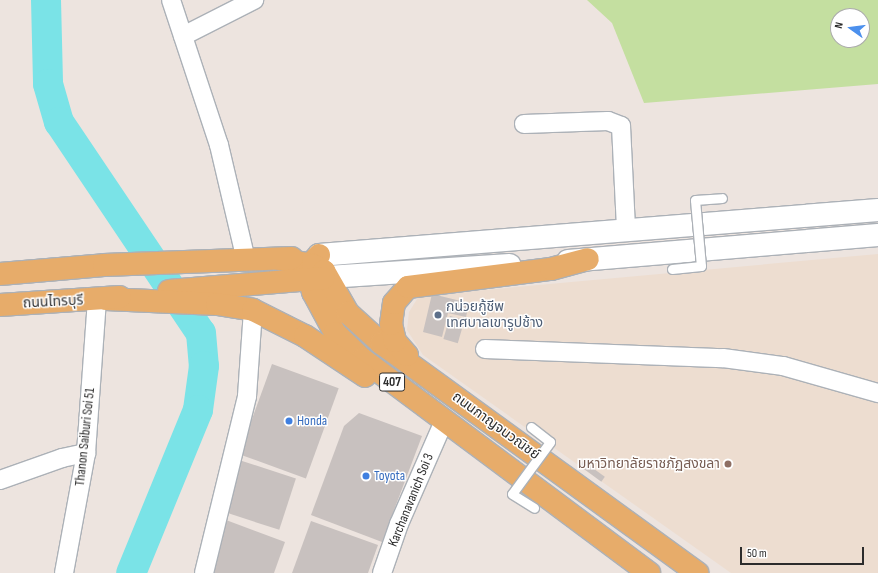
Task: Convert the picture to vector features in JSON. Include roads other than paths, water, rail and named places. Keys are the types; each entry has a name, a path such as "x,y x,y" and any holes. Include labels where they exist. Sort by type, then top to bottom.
{"main road":[{"path":"217,295 317,269 626,228 878,210"},
{"path":"0,274 104,265 279,258 317,269 588,259 878,235"},
{"path":"428,376 403,352 392,333 394,303 408,287 551,269 588,259"},
{"name":"ถนนกาญจนวณิชย์","path":"317,269 348,313 381,343 697,573"},
{"name":"ถนนกาญจนวณิชย์","path":"317,269 322,312 335,333 362,359 500,464 649,573"},
{"path":"217,295 253,310 305,336 441,428 500,464"},
{"name":"ถนนไทรบุรี","path":"0,305 102,299 217,295"}],"street":[{"path":"171,0 219,144 237,260"},
{"path":"183,36 254,0"},
{"path":"524,124 608,121 621,126 626,228"},
{"name":"Thanon Saiburi Soi 51","path":"64,573 86,454 102,299"},
{"path":"204,573 247,396 253,310"},
{"path":"485,349 723,358 784,366 878,392"},
{"name":"Karchanavanich Soi 3","path":"382,573 399,524 441,428"},
{"path":"0,480 62,458 86,454"}],"lane":[{"path":"672,269 701,266 695,200 722,198"},
{"path":"531,427 550,442 512,494 534,508"}],"waterway":[{"path":"46,0 48,84 59,122 201,333 204,366 198,410 131,573"}],"place":[{"name":"กน่วยกู้ชีพ เทศบาลเขารูปช้าง","path":"438,315"},
{"name":"Honda","path":"289,421"},
{"name":"มหาวิทยาลัยราชภัฏสงขลา","path":"728,464"},
{"name":"Toyota","path":"366,476"}]}
